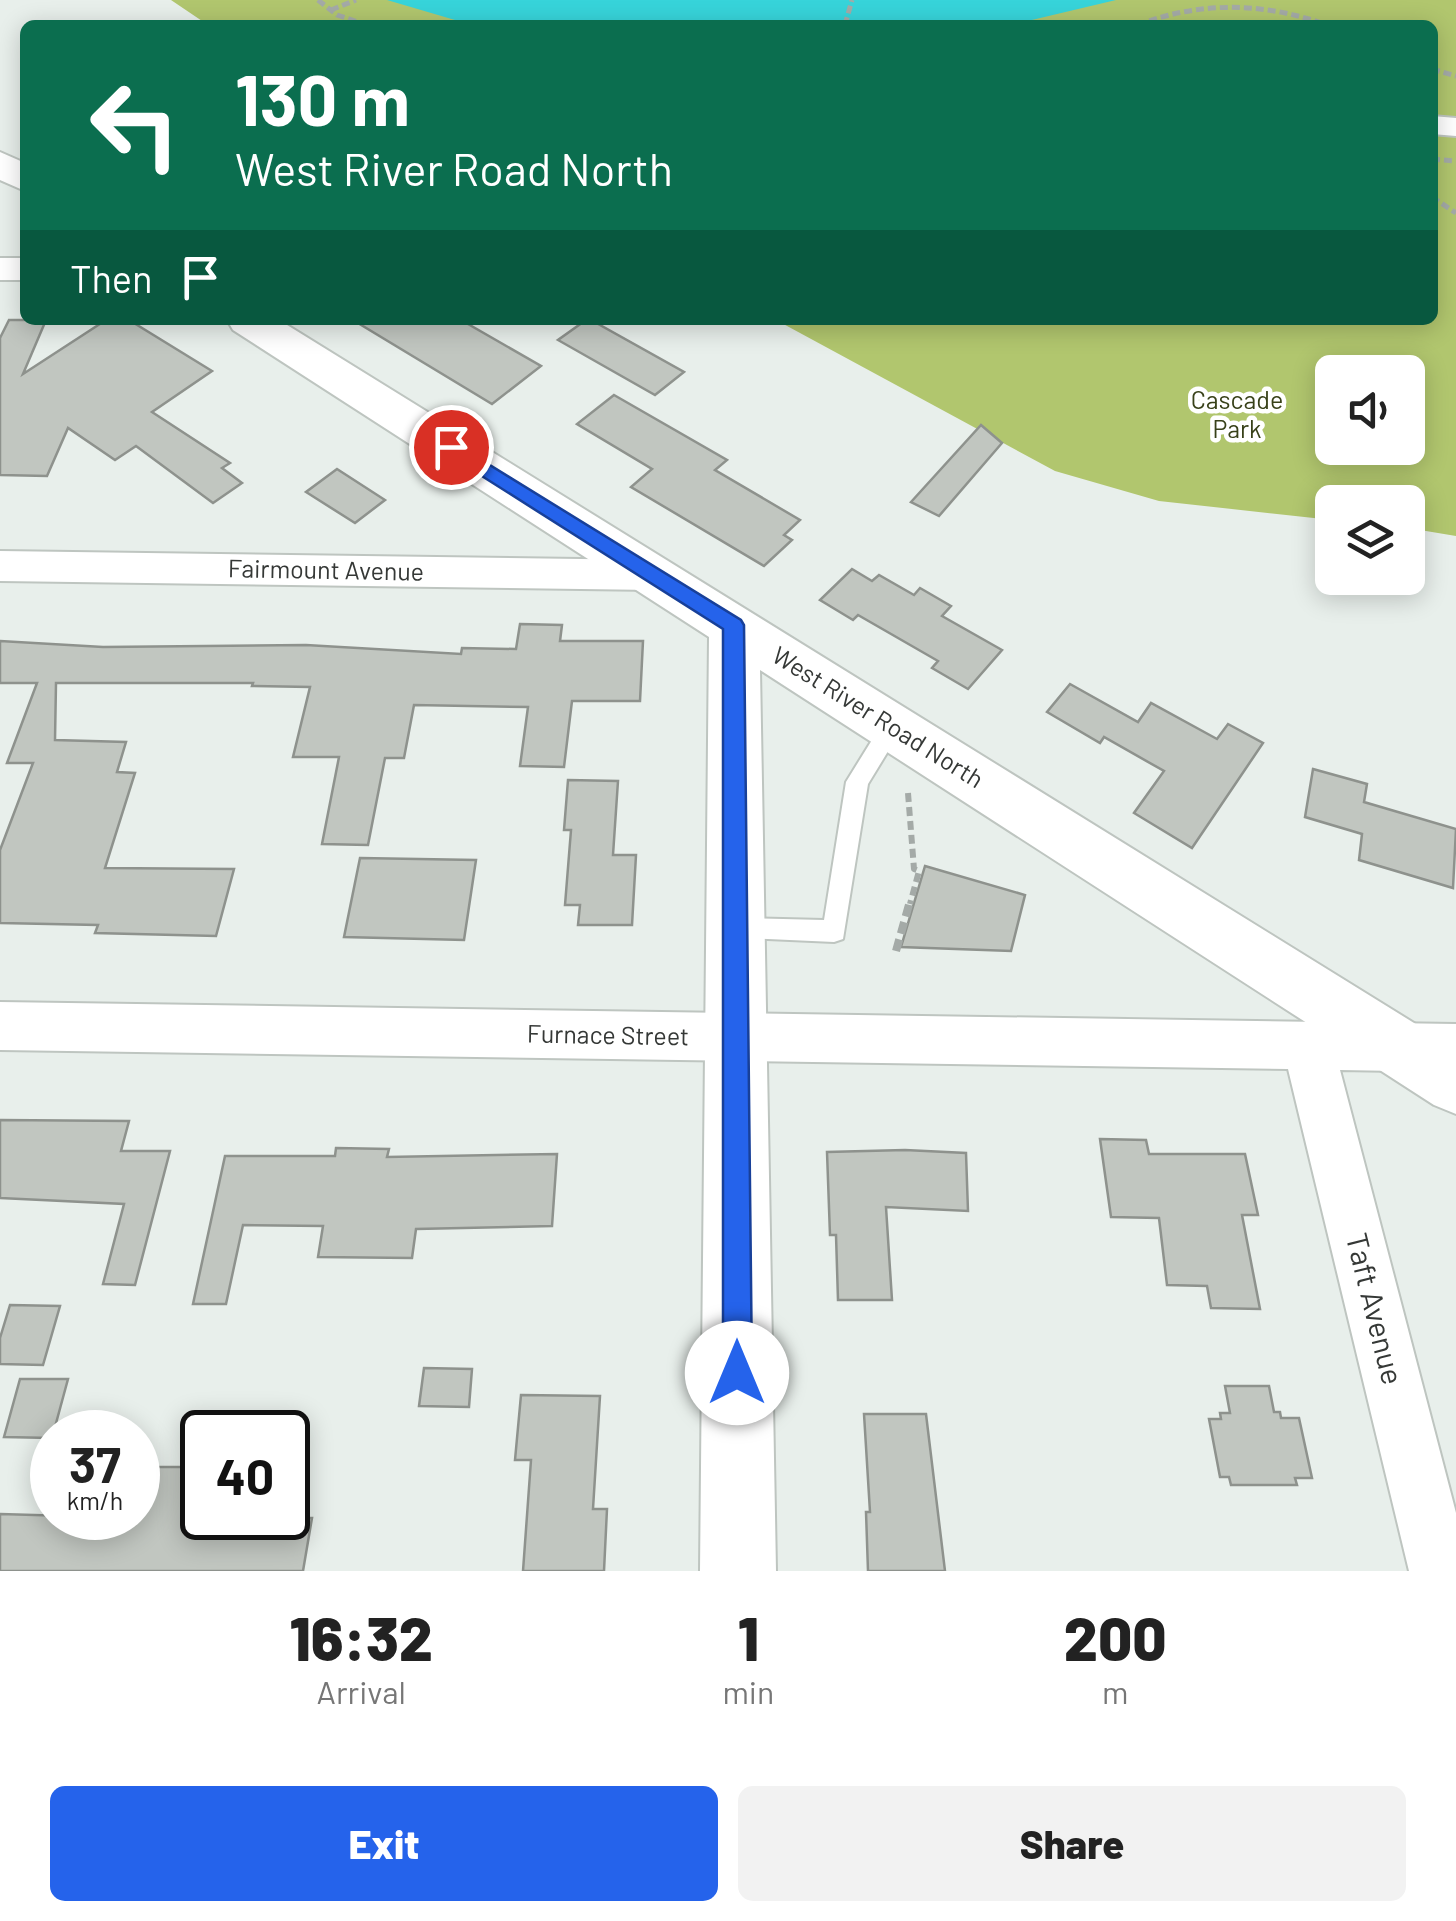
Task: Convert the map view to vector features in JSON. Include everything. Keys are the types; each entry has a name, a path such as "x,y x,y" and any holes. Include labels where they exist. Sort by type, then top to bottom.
{"street":[{"name":"West River Road North","path":"256,325 1456,1084"},
{"name":"Fairmount Avenue","path":"0,566 653,574"},
{"path":"734,625 738,1571"},
{"name":"Furnace Street","path":"0,1026 1456,1048"},
{"name":"Taft Avenue","path":"1308,1046 1440,1571"}],"lane":[{"path":"735,930 834,931 857,782 893,725"}],"path":[{"path":"318,0 354,20"},
{"path":"330,10 356,0"},
{"path":"1148,20 1162,13 1211,3 1276,9 1310,20"},
{"path":"896,950 919,871 914,869 908,793"}],"green space":[{"name":"Cascade Park","path":"171,0 1456,0 1456,536 1425,531 1425,485 1315,485 1315,518 1159,501 1055,471 785,325 1438,325 1438,20 201,20"}],"water":[{"path":"387,0 1116,0 1032,20 455,20"}],"building":[{"path":"9,320 20,320 20,325 44,325 23,374 98,325 137,325 212,371 152,412 230,463 222,468 242,483 213,503 136,446 115,460 68,428 47,476 0,475 0,338"},
{"path":"361,325 470,325 541,366 492,404"},
{"path":"579,325 600,325 684,372 655,395 558,340"},
{"path":"614,395 727,460 715,470 800,520 784,535 792,540 764,566 631,487 652,469 577,424"},
{"path":"981,425 1002,443 939,516 911,502"},
{"path":"337,469 385,500 355,523 306,492"},
{"path":"852,569 872,581 879,575 914,595 920,588 951,606 942,616 1002,650 968,689 932,668 938,661 858,615 853,620 820,600"},
{"path":"520,624 562,625 560,641 643,641 640,701 572,701 564,767 520,766 528,707 414,705 404,758 385,758 368,845 322,844 339,757 293,757 310,687 252,686 253,683 56,683 55,740 126,742 117,772 135,773 105,868 234,869 216,936 95,933 98,925 0,923 0,850 33,763 7,763 37,683 0,683 0,641 103,647 306,645 461,654 462,648 516,649"},
{"path":"1070,684 1138,722 1151,703 1217,739 1228,724 1263,743 1192,848 1134,813 1164,771 1104,737 1100,743 1047,712"},
{"path":"1313,769 1367,784 1364,802 1456,829 1453,888 1359,860 1362,834 1305,817"},
{"path":"568,780 618,781 613,855 636,855 632,925 578,925 580,905 565,905 571,830 564,830"},
{"path":"360,858 476,860 464,940 344,937"},
{"path":"925,866 1025,895 1011,951 901,947"},
{"path":"0,1120 129,1121 121,1151 170,1151 135,1285 103,1284 124,1204 0,1198"},
{"path":"1100,1139 1146,1140 1149,1154 1245,1154 1258,1215 1242,1215 1260,1309 1211,1308 1207,1286 1167,1285 1159,1218 1111,1217"},
{"path":"336,1148 389,1149 387,1157 557,1154 552,1226 416,1229 412,1258 318,1257 323,1226 243,1225 226,1304 193,1304 225,1156 335,1156"},
{"path":"827,1152 966,1153 968,1211 886,1207 892,1300 838,1300 836,1235 830,1235"},
{"path":"10,1305 60,1306 43,1365 0,1364 0,1338"},
{"path":"424,1368 472,1369 469,1407 419,1406"},
{"path":"20,1379 68,1379 60,1410 30,1410 30,1438 4,1437"},
{"path":"1225,1386 1269,1386 1274,1412 1280,1412 1281,1418 1299,1418 1312,1478 1295,1478 1297,1485 1231,1485 1229,1477 1220,1477 1209,1419 1221,1419 1220,1413 1230,1413"},
{"path":"521,1395 600,1396 593,1509 607,1509 604,1571 523,1571 531,1460 515,1460"},
{"path":"864,1414 926,1414 945,1571 868,1571 866,1512 870,1512"},
{"path":"160,1467 180,1467 180,1540 308,1540 303,1571 0,1571 0,1514 30,1515 30,1540 160,1540"}],"route":[{"path":"451,447 734,625 737,1373"}]}
